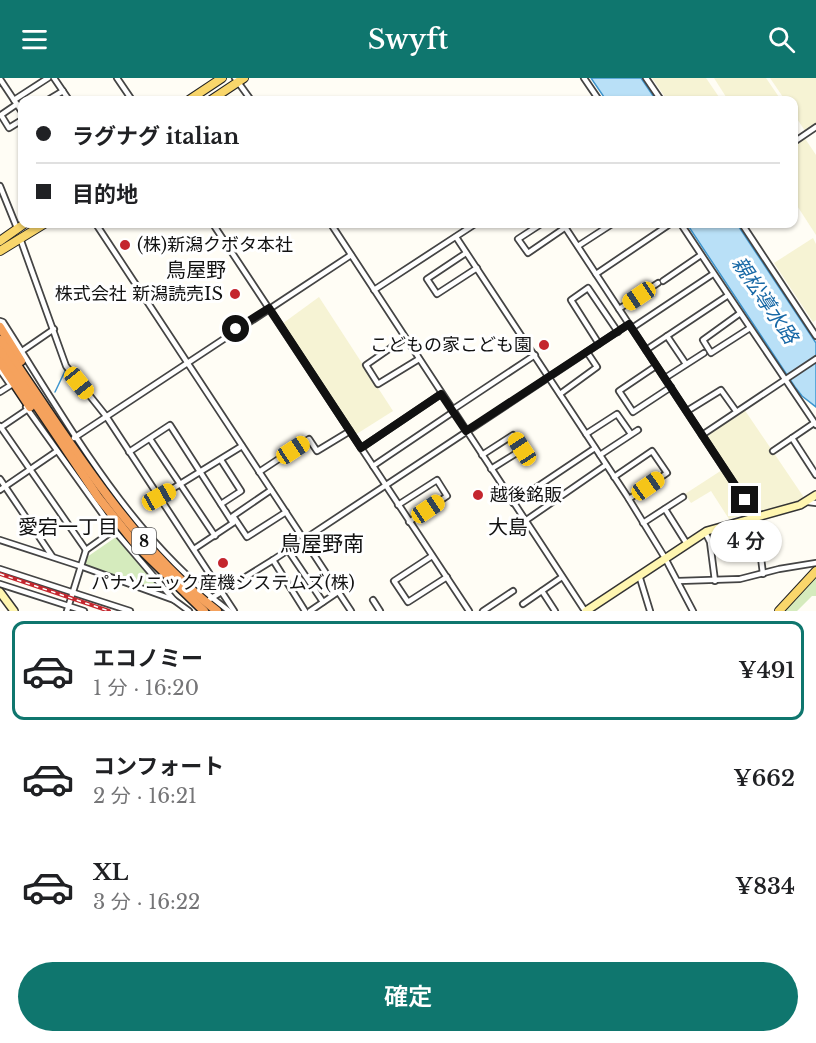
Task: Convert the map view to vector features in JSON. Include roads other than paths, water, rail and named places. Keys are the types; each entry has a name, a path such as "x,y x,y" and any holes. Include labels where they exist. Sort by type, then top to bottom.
{"highway":[{"path":"0,327 83,460"},
{"name":"8","path":"0,340 83,460 145,541 172,570 217,611"},
{"name":"8","path":"0,351 78,469 137,546 204,611"},
{"path":"0,362 48,432 78,469"}],"main road":[{"path":"195,96 222,78"},
{"path":"216,96 239,79"},
{"path":"0,241 18,228"},
{"path":"0,251 37,228"},
{"path":"778,611 816,571"}],"street":[{"path":"24,96 48,78"},
{"path":"54,78 66,96"},
{"path":"584,78 596,96"},
{"path":"646,78 658,96"},
{"path":"0,79 18,105"},
{"path":"119,79 130,96"},
{"path":"239,79 249,96"},
{"path":"0,92 6,88"},
{"path":"55,96 63,91"},
{"path":"16,102 1,115 9,129 18,123"},
{"path":"798,138 816,127"},
{"path":"0,186 18,220"},
{"path":"99,228 351,611"},
{"path":"216,228 469,611"},
{"path":"334,228 585,611 705,532 812,503 816,495"},
{"path":"374,290 469,228"},
{"path":"535,228 518,239 528,253 561,228"},
{"path":"567,228 756,517 763,574"},
{"path":"578,246 606,228"},
{"path":"596,274 660,228"},
{"path":"684,228 739,314 774,361 815,424 773,451"},
{"path":"745,228 816,336"},
{"path":"456,237 629,499 666,558 693,611"},
{"path":"20,238 66,366 106,416 234,611"},
{"path":"466,253 427,279 437,294 477,268"},
{"path":"75,437 351,255"},
{"path":"619,309 701,255"},
{"path":"211,599 599,344 713,274"},
{"path":"599,344 571,300 588,288 618,332"},
{"path":"646,350 727,296"},
{"path":"739,314 703,339 711,353 750,328"},
{"path":"0,321 3,322 106,482 169,558 211,599 229,611"},
{"path":"22,351 54,329"},
{"path":"667,336 686,364"},
{"path":"405,338 366,365 378,384 419,359"},
{"path":"560,394 597,367 587,352"},
{"path":"665,378 704,353"},
{"path":"373,466 535,355"},
{"path":"702,435 816,359"},
{"path":"656,366 619,391 633,412 671,387"},
{"path":"0,370 114,530 174,600"},
{"path":"0,392 10,385"},
{"path":"687,411 721,390 736,411"},
{"path":"361,448 441,394"},
{"path":"28,409 0,427 86,550"},
{"path":"586,434 617,414 631,435"},
{"path":"129,452 170,425 233,523 194,549"},
{"path":"259,472 309,439 317,451 350,430"},
{"path":"600,455 638,430"},
{"path":"482,455 513,435 522,449 491,469"},
{"path":"792,438 816,475"},
{"path":"150,439 215,536"},
{"path":"159,497 242,446"},
{"path":"513,503 595,448"},
{"path":"0,490 58,450"},
{"path":"614,477 652,452 667,473 629,499"},
{"path":"221,460 241,491 221,504"},
{"path":"525,521 606,465"},
{"path":"0,479 52,556"},
{"path":"398,504 437,480 447,496 409,522"},
{"path":"271,490 233,516 247,537 286,512"},
{"path":"644,523 683,496"},
{"path":"665,509 687,544"},
{"path":"68,608 86,550 114,530"},
{"path":"705,532 710,542 715,581"},
{"path":"0,540 52,556 174,600 192,611"},
{"path":"288,550 323,602"},
{"path":"432,556 394,581 408,602 447,576"},
{"path":"273,560 305,611"},
{"path":"678,581 740,579 816,563"},
{"path":"0,569 130,611"},
{"path":"639,575 650,611"},
{"path":"523,604 562,577"},
{"path":"0,584 68,608 84,611"},
{"path":"483,611 513,591"},
{"path":"542,591 555,611"},
{"path":"0,592 14,611"},
{"path":"310,611 338,592"},
{"path":"373,600 380,611"},
{"path":"492,605 496,611"}],"water":[{"path":"591,78 641,78 653,96 603,96"},
{"name":"親松導水路","path":"690,228 740,228 816,343 816,407 795,387"}],"waterway":[{"path":"0,193 15,229"},
{"path":"55,392 65,371 59,354"}],"railway":[{"path":"0,574 109,611"}],"place":[{"name":"(株)新潟クボタ本社","path":"125,245"},
{"name":"株式会社 新潟読売IS","path":"235,294"},
{"name":"こどもの家こども園","path":"544,345"},
{"name":"越後銘販","path":"478,495"},
{"name":"パナソニック産機システムズ(株)","path":"223,563"}],"district":[{"name":"鳥屋野","path":"196,270"},
{"name":"愛宕一丁目","path":"68,527"},
{"name":"大島","path":"508,527"},
{"name":"鳥屋野南","path":"322,544"}]}
